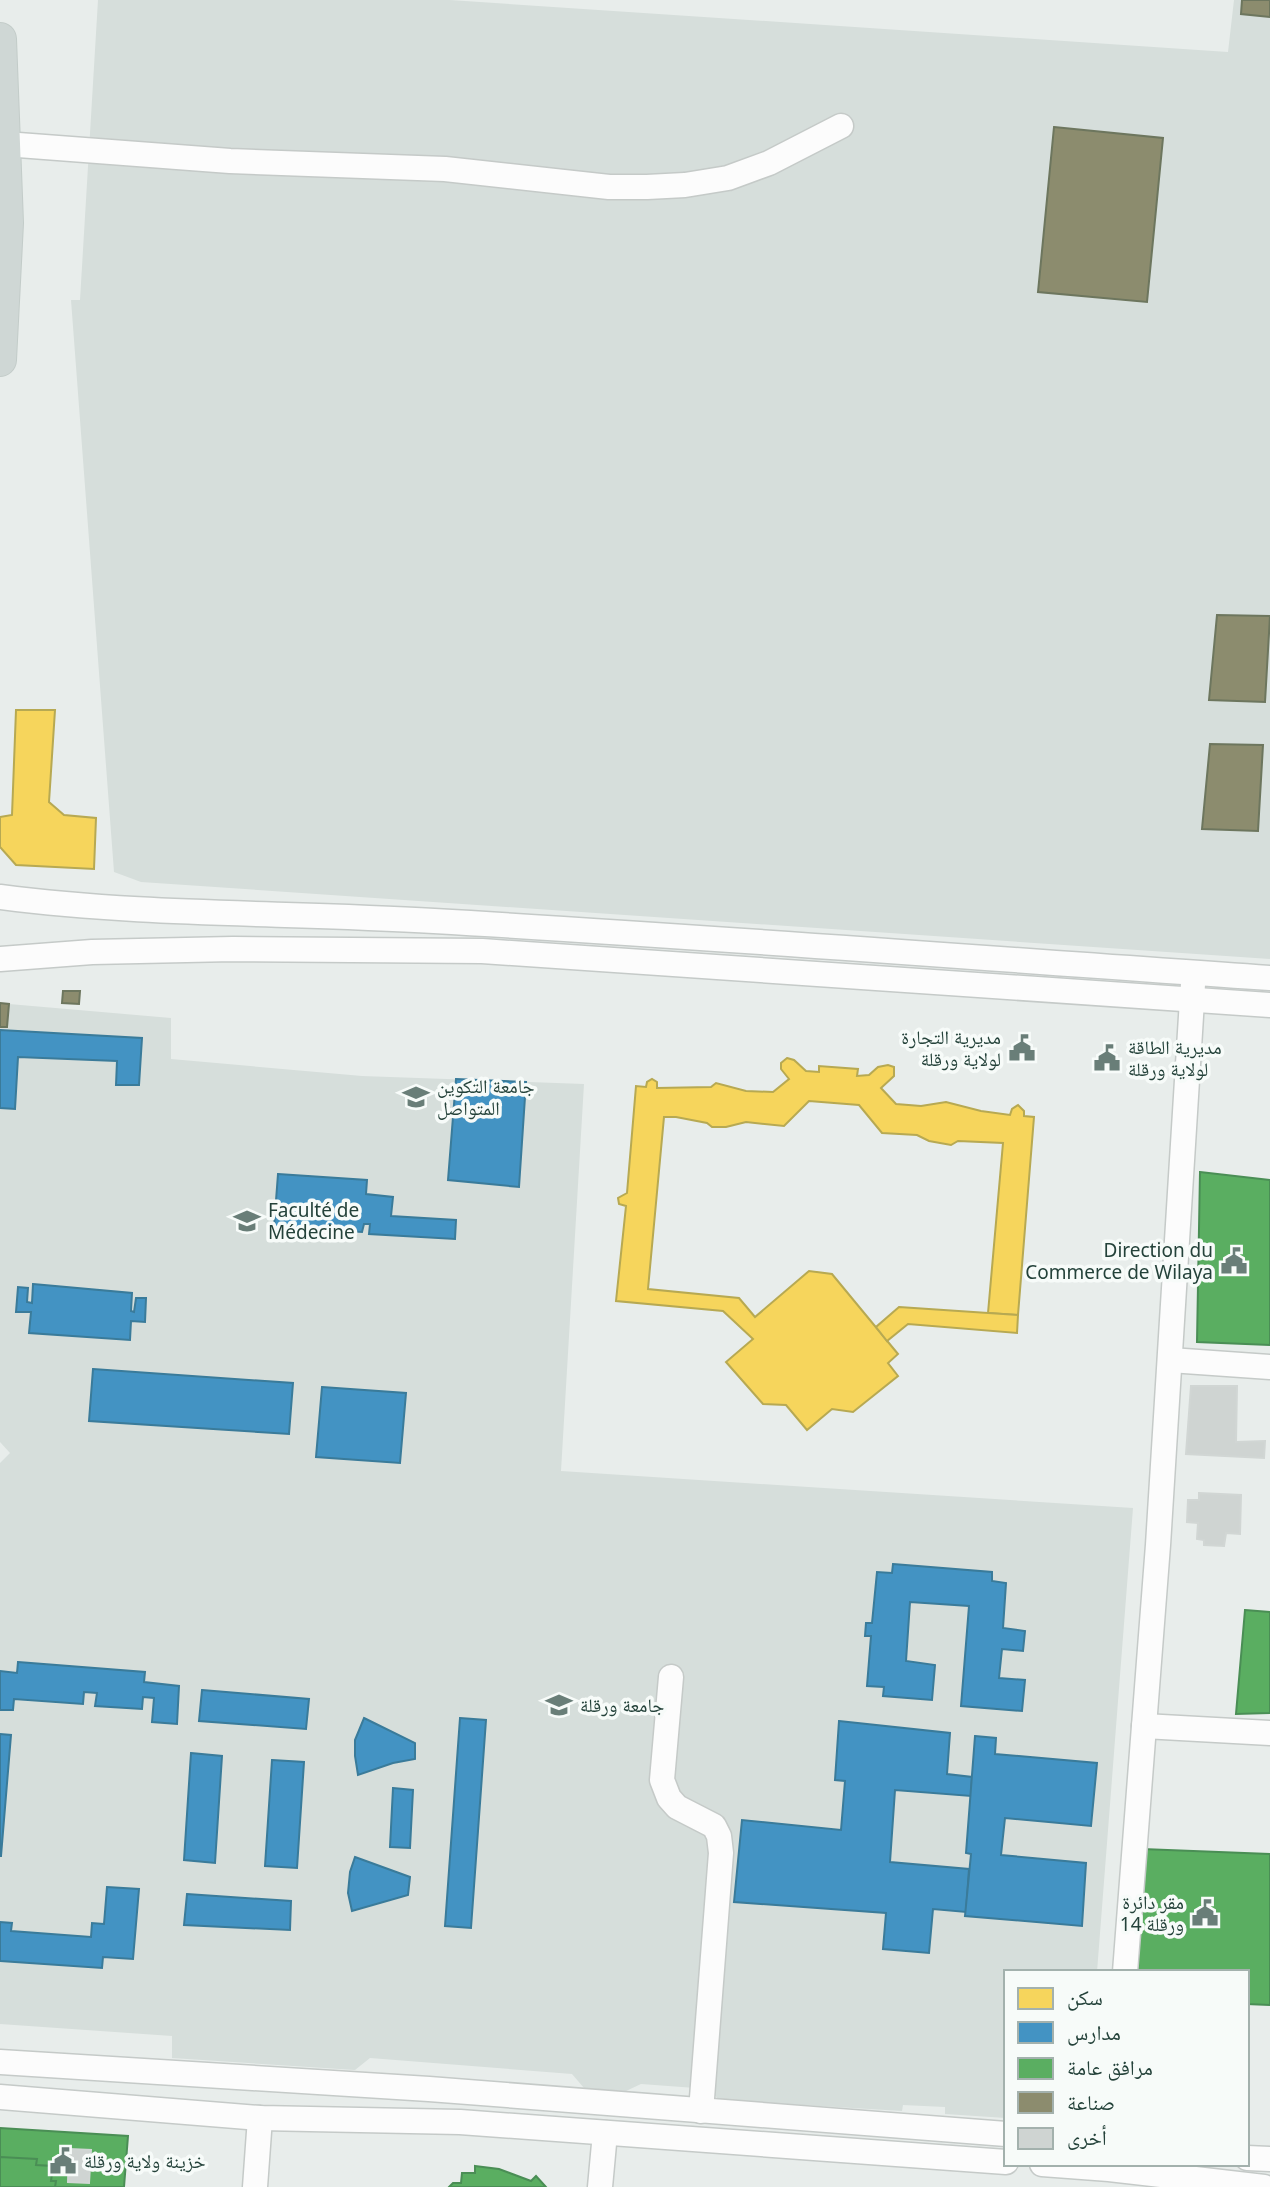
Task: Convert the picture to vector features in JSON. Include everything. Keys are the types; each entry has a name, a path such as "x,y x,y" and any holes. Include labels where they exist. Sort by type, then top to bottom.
{"main road":[{"path":"0,39 7,223 0,360"}],"street":[{"path":"5,144 230,161 445,169 610,187 647,187 685,185 728,178 769,163 841,126"},
{"path":"0,897 197,912 432,921 1270,978"},
{"path":"562,957 564,930"},
{"path":"742,968 744,941"},
{"path":"0,960 92,952 233,949 482,951 1270,1005"},
{"path":"1125,1970 1170,1360 1194,973"},
{"path":"1170,1360 1270,1367"},
{"path":"671,1677 662,1780 669,1798 677,1807 714,1826 720,1845 701,2111"},
{"path":"1144,1726 1270,1733"},
{"path":"0,2062 429,2089 1004,2134"},
{"path":"0,2097 260,2118 460,2122 1004,2162"},
{"path":"520,2127 523,2097"},
{"path":"255,2187 260,2118"},
{"path":"826,2149 828,2121"},
{"path":"946,2157 947,2130"},
{"path":"600,2187 605,2133"},
{"path":"1249,2158 1270,2159"},
{"path":"1057,2166 1264,2187"}],"shaded area":[{"path":"98,0 450,0 1228,52 1234,0 1270,0 1270,959 141,882 114,872 71,300 80,300"},
{"name":"جامعة ورقلة","path":"9,1004 171,1018 171,1059 362,1076 584,1084 561,1471 1133,1508 1097,1970 1004,1970 1004,2118 945,2114 945,2107 903,2105 902,2111 719,2100 709,2089 641,2084 626,2091 584,2088 572,2074 370,2058 355,2070 172,2058 172,2036 0,2024 0,1463 10,1453 0,1442 0,1027 7,1027"}],"building: سكن":[{"path":"16,710 55,710 49,802 64,815 96,818 94,869 16,865 0,847 0,817 12,815"},
{"path":"787,1058 794,1060 806,1071 819,1072 819,1066 858,1069 857,1076 869,1075 878,1067 894,1067 894,1076 881,1088 896,1104 921,1106 946,1102 1010,1115 1012,1109 1018,1105 1024,1111 1024,1116 1034,1117 1018,1315 988,1313 1003,1143 958,1141 951,1145 929,1141 917,1135 882,1133 859,1105 809,1101 784,1126 746,1122 712,1127 707,1123 664,1117 648,1289 739,1298 755,1317 809,1271 832,1274 898,1354 888,1363 898,1376 853,1412 832,1409 807,1430 786,1405 763,1404 726,1362 753,1339 723,1311 616,1301 626,1206 619,1204 618,1198 627,1193 636,1086 646,1087 647,1082 652,1079 657,1082 657,1088 711,1087 716,1083 746,1091 773,1092 789,1079 781,1069 781,1063"},
{"path":"899,1307 1018,1315 1017,1333 908,1324 887,1341 876,1327"}],"building: مدارس":[{"path":"0,1030 142,1038 139,1085 116,1085 117,1061 18,1057 15,1109 0,1108"},
{"path":"456,1079 526,1082 519,1187 448,1180"},
{"path":"278,1174 367,1180 366,1194 393,1197 391,1216 456,1220 455,1239 369,1234 370,1224 364,1224 362,1232 274,1227"},
{"path":"33,1284 132,1293 131,1311 134,1312 136,1298 146,1298 145,1322 131,1321 130,1340 29,1333 31,1312 16,1312 18,1287 28,1288 27,1302 32,1303"},
{"path":"93,1369 293,1383 289,1434 89,1421"},
{"path":"322,1387 406,1393 400,1463 316,1457"},
{"path":"893,1564 992,1572 992,1581 1006,1583 1003,1628 1025,1631 1023,1651 1002,1649 999,1678 1025,1680 1022,1711 961,1706 969,1606 910,1602 906,1661 935,1665 932,1700 883,1696 884,1687 867,1686 871,1636 865,1636 866,1623 872,1623 877,1572 892,1573"},
{"path":"18,1662 145,1672 144,1682 179,1686 177,1724 152,1722 154,1698 143,1697 142,1709 95,1706 97,1693 84,1692 83,1704 14,1699 13,1710 0,1710 0,1671 17,1673"},
{"path":"202,1690 309,1699 306,1729 199,1721"},
{"path":"364,1718 415,1743 415,1759 358,1775 355,1740"},
{"path":"460,1718 486,1720 471,1928 445,1926"},
{"path":"839,1721 950,1733 947,1774 972,1777 971,1796 895,1790 890,1862 969,1869 966,1912 933,1909 929,1953 883,1949 886,1913 734,1902 742,1820 841,1830 845,1781 835,1780"},
{"path":"0,1734 11,1735 1,1856 0,1856"},
{"path":"975,1736 996,1738 995,1754 1097,1763 1091,1826 1005,1818 1001,1855 1086,1863 1082,1926 965,1916 971,1854 966,1853"},
{"path":"191,1753 222,1756 215,1863 184,1860"},
{"path":"272,1760 304,1762 297,1868 265,1866"},
{"path":"393,1788 413,1790 410,1848 390,1847"},
{"path":"355,1857 410,1877 408,1895 352,1911 348,1893"},
{"path":"107,1887 139,1889 133,1959 103,1957 102,1968 0,1961 0,1922 12,1923 11,1931 91,1937 92,1923 104,1924"},
{"path":"187,1894 291,1901 290,1930 184,1925"}],"building: مرافق عامة":[{"name":"Direction du Commerce de Wilaya","path":"1200,1172 1270,1180 1270,1345 1197,1342"},
{"path":"1245,1610 1270,1612 1270,1713 1236,1714"},
{"name":"مقر دائرة ورقلة 14","path":"1142,1849 1270,1854 1270,2005 1249,2004 1249,1970 1138,1970"},
{"name":"خزينة ولاية ورقلة","path":"0,2128 128,2136 124,2187 0,2187"},
{"name":"خزينة ولاية ورقلة","path":"0,2157 37,2159 36,2165 53,2166 51,2181 56,2181 55,2187 0,2187"},
{"path":"475,2166 499,2169 531,2181 536,2176 546,2187 449,2187 453,2183 461,2183 462,2173 475,2173"}],"building: صناعة":[{"path":"1242,0 1270,0 1270,17 1241,14"},
{"path":"1054,127 1163,138 1147,302 1038,292"},
{"path":"1217,615 1270,616 1265,702 1209,700"},
{"path":"1210,744 1263,745 1258,831 1202,829"},
{"path":"63,991 80,991 79,1004 62,1003"},
{"path":"0,1003 9,1004 7,1027 0,1027"}],"building: أخرى":[{"path":"1191,1386 1237,1386 1236,1442 1265,1441 1264,1458 1186,1454"},
{"path":"1199,1493 1241,1495 1240,1534 1226,1533 1224,1546 1204,1545 1204,1540 1197,1539 1198,1523 1187,1522 1188,1500 1199,1500"},
{"path":"69,2149 91,2150 89,2183 68,2182"}],"place":[{"name":"مديرية التجارة لولاية ورقلة","path":"1022,1048"},
{"name":"مديرية الطاقة لولاية ورقلة","path":"1107,1058"},
{"name":"جامعة التكوين المتواصل","path":"416,1097"},
{"name":"Faculté de Médecine","path":"247,1221"},
{"name":"Direction du Commerce de Wilaya","path":"1234,1261"},
{"name":"جامعة ورقلة","path":"559,1705"},
{"name":"مقر دائرة ورقلة 14","path":"1205,1913"},
{"name":"خزينة ولاية ورقلة","path":"63,2161"}]}
